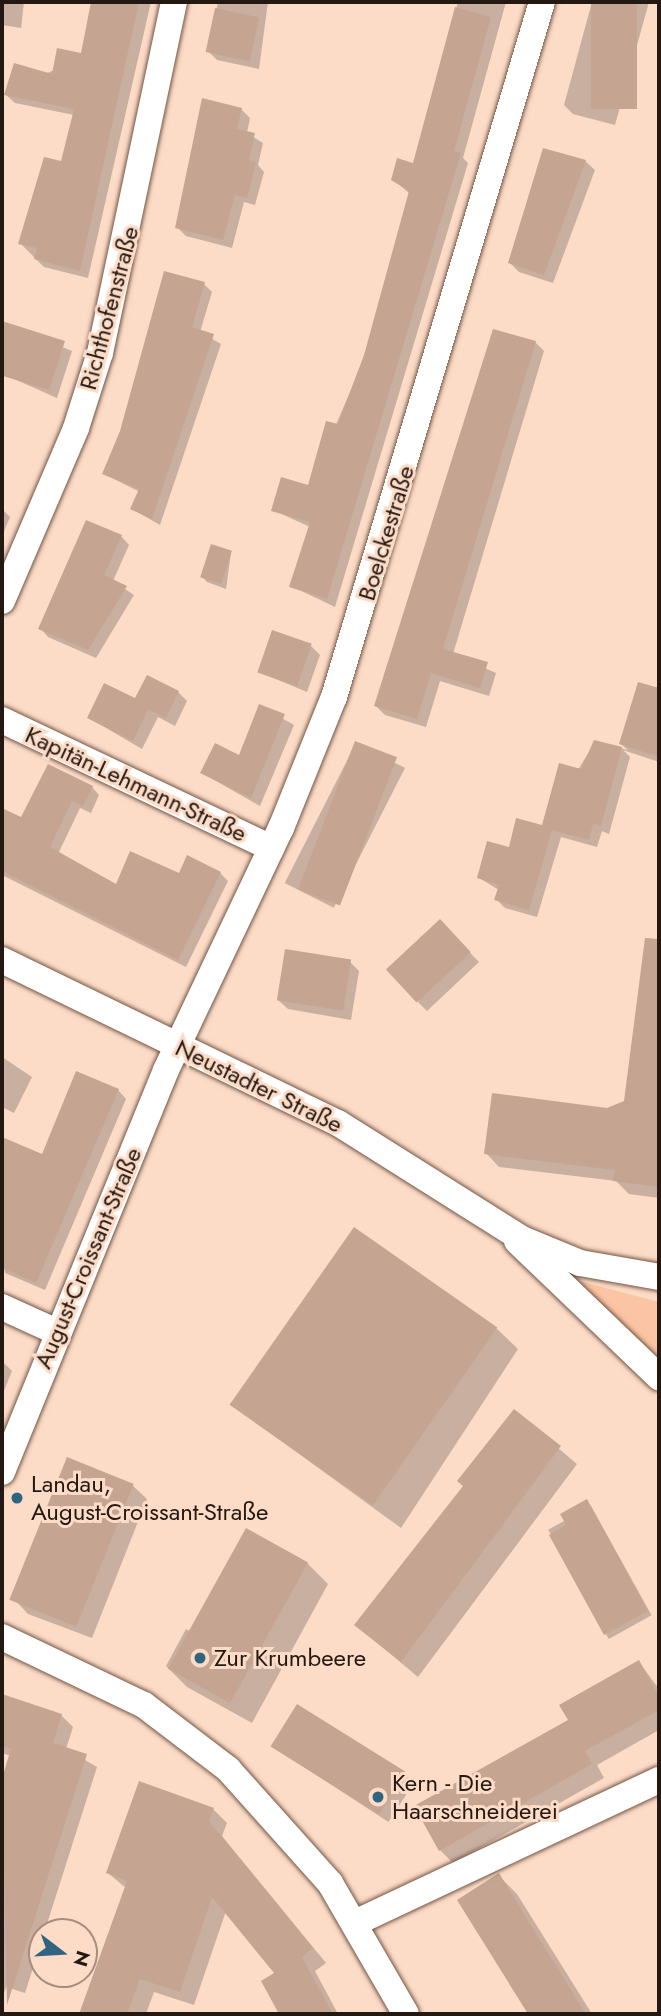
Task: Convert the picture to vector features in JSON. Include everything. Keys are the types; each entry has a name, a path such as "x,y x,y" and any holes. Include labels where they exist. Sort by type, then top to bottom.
{"street":[{"name":"Richthofenstraße","path":"2,601 76,428 100,353 174,2"},
{"name":"Boelckestraße","path":"177,1045 271,848 353,642 542,2"},
{"name":"Kapitän-Lehmann-Straße","path":"2,720 271,848"},
{"name":"Neustadter Straße","path":"2,960 338,1123 507,1230 580,1263 659,1277"},
{"name":"August-Croissant-Straße","path":"2,1472 57,1332 177,1045"},
{"name":"Neustadter Straße","path":"507,1230 551,1280 659,1377"},
{"path":"2,1307 57,1332"},
{"path":"2,1637 95,1679 199,1743 303,1849 356,1922 406,2014"},
{"path":"356,1922 659,1780"}],"shaded area":[{"path":"568,1278 659,1302 659,1365"}],"building":[{"path":"91,2 139,2 80,271 34,259 37,248 18,244 44,157 61,161 74,109 4,95 14,63 52,74 57,48 81,53"},
{"path":"591,2 637,2 637,109 591,109"},
{"path":"455,7 491,17 454,151 461,153 327,599 289,587 310,522 271,511 281,477 308,485 326,421 338,424 364,355 409,191 391,180 397,158 413,163"},
{"path":"215,8 259,17 250,61 206,52"},
{"path":"202,98 242,108 237,129 255,133 249,160 256,162 247,198 235,195 223,240 175,228"},
{"path":"543,148 586,160 544,275 508,263"},
{"path":"164,271 205,282 192,327 214,334 152,519 130,509 139,489 102,474 120,431"},
{"path":"2,321 65,341 49,390 3,376"},
{"path":"493,329 536,341 443,649 488,662 480,688 431,673 417,719 374,706"},
{"path":"86,520 122,535 104,575 127,586 88,650 38,629"},
{"path":"211,544 232,551 221,584 200,577"},
{"path":"272,630 312,644 297,686 257,673"},
{"path":"147,675 179,691 166,718 148,709 133,741 87,718 104,683 135,698"},
{"path":"638,682 659,688 659,757 619,744"},
{"path":"259,704 285,714 251,798 200,773 215,743 239,755"},
{"path":"594,740 622,747 601,826 593,824 589,840 552,830 529,910 494,900 499,885 477,878 487,841 509,847 516,818 542,825 559,763 581,769"},
{"path":"355,741 397,757 340,906 298,889"},
{"path":"48,764 93,786 83,806 72,801 50,847 116,884 130,851 179,873 187,855 221,872 178,960 2,871 2,808 21,817"},
{"path":"440,919 471,952 417,1002 386,969"},
{"path":"645,938 659,939 659,1187 613,1181 615,1170 484,1154 492,1093 607,1108 624,1101"},
{"path":"285,949 351,959 343,1011 277,1000"},
{"path":"76,1071 119,1089 36,1283 2,1268 2,1137 42,1154"},
{"path":"354,1227 497,1327 373,1505 230,1405"},
{"path":"514,1409 561,1446 401,1662 354,1625 463,1486 457,1481"},
{"path":"67,1457 134,1484 76,1627 9,1600"},
{"path":"587,1499 648,1611 604,1635 549,1535 566,1525 560,1514"},
{"path":"246,1528 308,1562 230,1703 168,1669"},
{"path":"639,1660 659,1697 659,1710 585,1751 592,1764 439,1851 414,1806 568,1720 559,1705"},
{"path":"2,1694 62,1714 53,1743 87,1754 35,1918 28,1918 28,1939 7,2005 2,1778 11,1749 2,1746"},
{"path":"297,1704 406,1772 379,1814 271,1746"},
{"path":"139,1781 214,1808 209,1821 313,1948 302,1957 333,2014 279,2014 261,1981 274,1973 212,1897 180,1992 140,1979 127,2014 79,2014 88,1988 98,1988 98,1961 127,1881 106,1873"},
{"path":"499,1873 586,2014 528,2014 457,1900"}],"place":[{"name":"Landau, August-Croissant-Straße","path":"17,1498"},
{"name":"Zur Krumbeere","path":"200,1658"},
{"name":"Kern - Die Haarschneiderei","path":"378,1797"}]}
